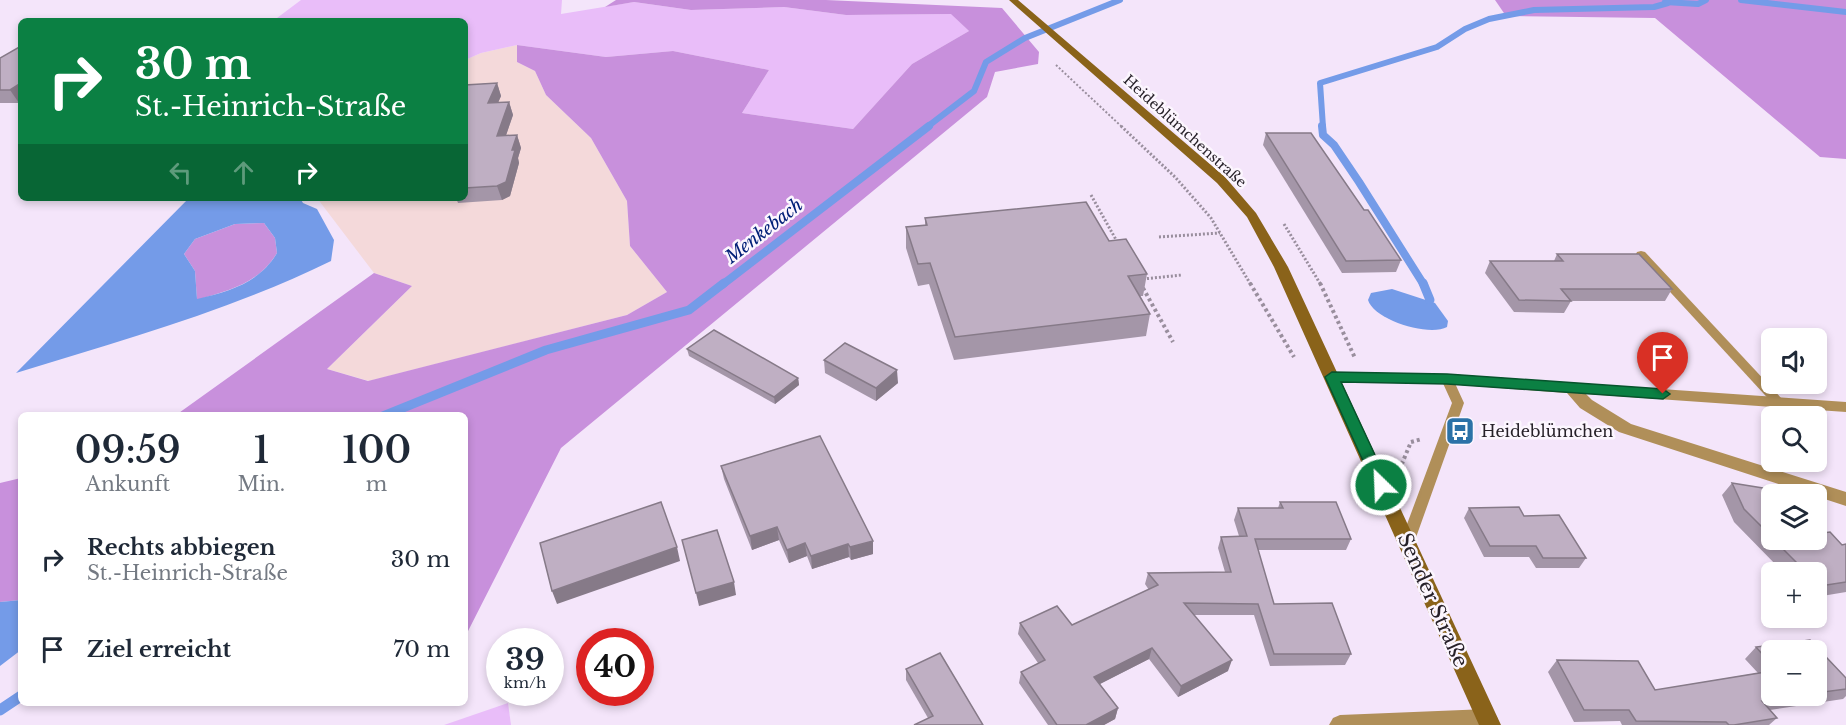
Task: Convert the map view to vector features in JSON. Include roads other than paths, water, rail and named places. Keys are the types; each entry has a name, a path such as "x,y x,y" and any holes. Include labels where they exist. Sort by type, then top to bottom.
{"street":[{"name":"Heideblümchenstraße","path":"1013,0 1236,195 1268,242 1332,377"},
{"path":"1332,377 1447,379 1846,407"},
{"name":"Sender Straße","path":"1332,377 1489,722"},
{"path":"1571,387 1586,404 1625,428 1846,500"},
{"path":"1340,725 1489,722"}],"lane":[{"path":"1641,254 1779,403"},
{"path":"1407,543 1458,403 1447,379"}],"water":[{"path":"186,201 302,201 317,209 334,240 331,261 255,295 136,336 16,373","holes":["264,223 275,238 277,253 262,272 252,279 232,289 197,299 195,271 184,254 195,239 235,224"]},
{"path":"1392,289 1435,303 1448,321 1447,327 1439,330 1416,328 1403,325 1380,314 1368,300 1371,293"},
{"path":"18,600 18,652 0,666 0,602"}],"waterway":[{"name":"Menkebach","path":"927,127 974,91 986,62 1025,38 1120,0"},
{"name":"Menkebach","path":"1665,2 1698,4 1706,0"},
{"name":"Menkebach","path":"1741,0 1846,12"},
{"path":"1323,127 1320,83 1437,47 1465,29 1489,19 1534,10 1654,7 1668,3"},
{"name":"Menkebach","path":"722,285 929,126"},
{"path":"1322,126 1323,135 1334,145 1359,182 1423,284"},
{"name":"Menkebach","path":"393,412 546,350 689,310 724,283"},
{"path":"1423,284 1430,300"},
{"name":"Menkebach","path":"0,710 18,698"}],"place":[{"name":"Heideblümchen","path":"1460,431"}]}
